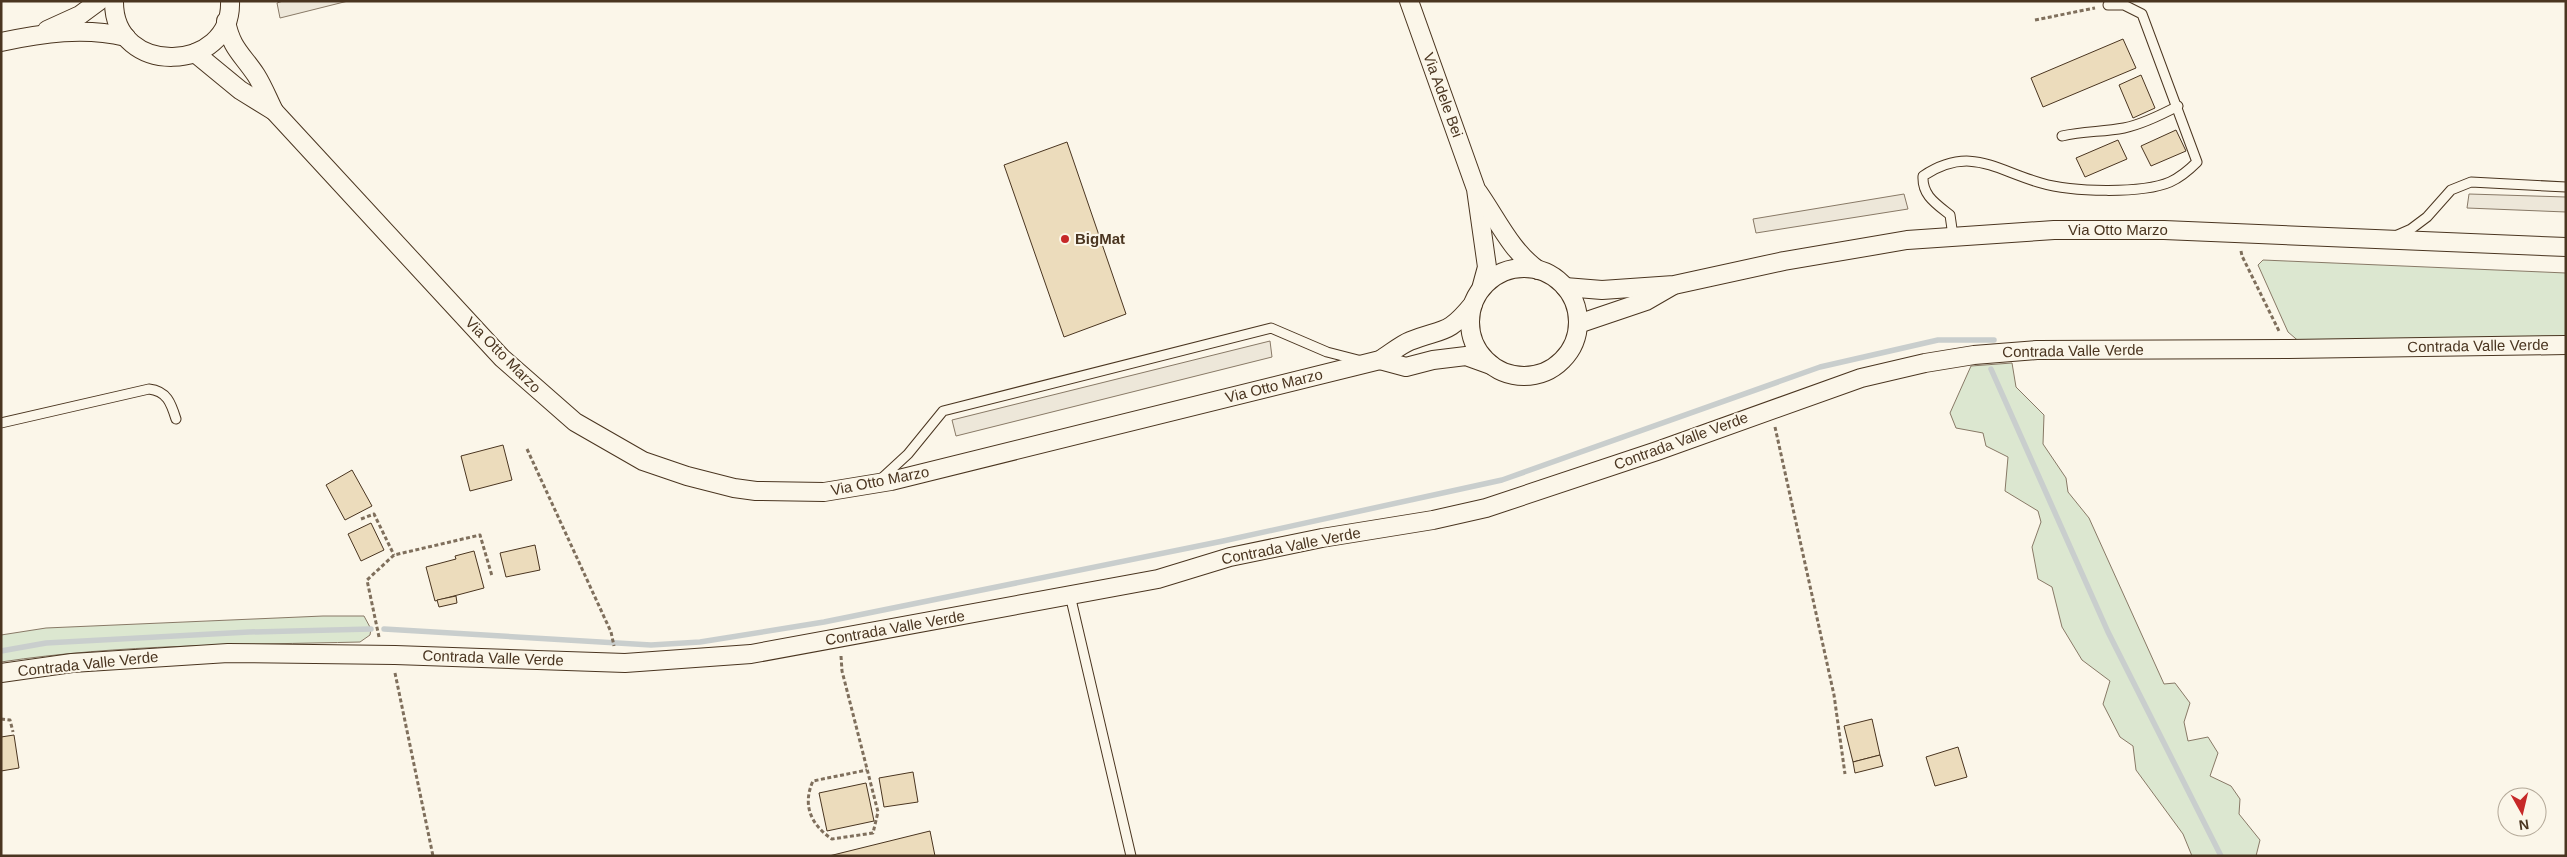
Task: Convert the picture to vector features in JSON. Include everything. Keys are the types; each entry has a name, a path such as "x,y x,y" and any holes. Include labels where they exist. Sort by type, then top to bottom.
{"street":[{"path":"37,34 80,15 99,1"},
{"path":"114,1 118,24 126,37 146,53 162,58 180,58 195,53 211,43 231,7"},
{"name":"Via Adele Bei","path":"1409,1 1476,189"},
{"name":"Via Otto Marzo","path":"231,7 230,38 235,50 256,76 274,111 502,358 569,417 595,435 643,461 687,476 734,488 756,491 824,492 873,485 1375,361 1409,342 1438,334 1457,324 1472,304"},
{"path":"1,42 37,34 104,32 126,37"},
{"name":"Via Otto Marzo","path":"195,53 240,90 274,111"},
{"path":"1476,189 1511,244 1524,260 1538,270 1552,276 1565,287 1576,306 1578,324 1574,343 1554,367 1538,374 1523,376 1504,372 1490,365 1480,353 1472,338 1469,323 1472,304 1481,289 1492,278 1508,270 1525,268 1538,270"},
{"path":"1476,189 1487,267 1481,289"},
{"name":"Via Otto Marzo","path":"1565,287 1602,290 1674,285 1862,247 1953,236 2106,229 2241,232 2566,247"},
{"name":"Via Otto Marzo","path":"1578,324 1646,301 1674,285"},
{"name":"Contrada Valle Verde","path":"1,673 72,662 181,654 395,655 650,662 751,654 1158,580 1230,557 1322,538 1433,520 1486,508 1657,451 1861,378 1925,363 1974,355 2009,352 2566,345"},
{"name":"Via Otto Marzo","path":"1375,361 1406,367 1433,360 1466,356 1490,365"}],"lane":[{"path":"1953,236 1950,215 1929,198 1922,186 1923,176 1937,166 1970,160 1982,161 2042,183 2062,188 2130,190 2152,188 2170,182 2185,174 2197,162 2178,106 2142,14 2124,5 2108,5"},
{"path":"2062,136 2084,131 2124,128 2152,119 2178,106"},
{"path":"2389,239 2411,229 2427,217 2451,190 2471,182 2566,187"},
{"path":"873,485 892,471 943,411 1271,328 1327,352 1375,361"},
{"path":"1,423 149,389 158,390 166,395 172,404 176,419"},
{"path":"1070,595 1131,856"}],"path":[{"path":"2035,20 2108,5"},
{"path":"2241,232 2242,256 2288,349"},
{"path":"1771,409 1834,695 1845,774"},
{"path":"527,450 611,632"},
{"path":"361,520 374,514 394,555"},
{"path":"379,631 367,580 394,555 480,535 492,576"},
{"path":"838,638 842,671 878,812 873,833 832,839 818,830 810,814 808,792 813,782 867,770"},
{"path":"395,655 397,687 433,856"},
{"path":"1,719 10,720 13,732"}],"green space":[{"path":"2263,260 2566,273 2566,337 2302,344 2288,332 2258,265"},
{"path":"2012,363 2016,387 2044,415 2043,444 2066,478 2068,492 2089,518 2164,684 2175,683 2190,703 2184,722 2188,741 2208,737 2218,753 2210,776 2231,786 2240,799 2239,814 2260,840 2256,856 2192,856 2183,834 2136,770 2133,746 2120,737 2103,704 2110,681 2082,660 2062,627 2052,587 2038,579 2032,547 2041,522 2038,511 2005,491 2008,457 1986,446 1983,433 1956,428 1950,413 1971,366"},
{"path":"323,616 364,616 371,629 370,635 360,642 135,649 46,656 1,662 1,635 46,628"}],"shaded area":[{"path":"283,1 348,1 280,18 277,3"},
{"path":"1904,194 1908,209 1756,233 1753,219"},
{"path":"2469,194 2566,197 2566,212 2467,208"},
{"path":"1270,341 1272,357 956,436 952,420"}],"building":[{"path":"2123,39 2136,68 2043,107 2031,78"},
{"path":"2141,75 2155,108 2133,118 2119,85"},
{"path":"2176,130 2186,151 2151,166 2141,146"},
{"path":"2118,140 2127,159 2085,177 2076,158"},
{"name":"BigMat","path":"1067,142 1126,314 1064,337 1004,165"},
{"path":"503,445 512,480 470,491 461,456"},
{"path":"352,470 372,506 345,520 326,485"},
{"path":"371,523 384,550 361,561 348,534"},
{"path":"535,545 540,570 506,577 500,553"},
{"path":"474,551 484,588 435,601 426,567 456,559 455,556"},
{"path":"456,596 457,603 439,607 437,600"},
{"path":"1872,719 1880,755 1853,762 1844,726"},
{"path":"14,735 19,768 1,771 1,737"},
{"path":"1958,747 1967,777 1935,786 1926,757"},
{"path":"1880,755 1883,766 1855,773 1853,762"},
{"path":"913,772 918,802 884,807 879,778"},
{"path":"866,783 874,821 827,831 819,793"},
{"path":"930,831 935,856 829,856 841,853"}],"waterway":[{"path":"384,629 651,645 700,642 824,622 1223,541 1502,480 1820,367 1938,340 1994,340"},
{"path":"1991,369 2108,632 2221,856"},
{"path":"1,651 46,643 249,632 371,629"}],"place":[{"name":"BigMat","path":"1065,239"}]}
